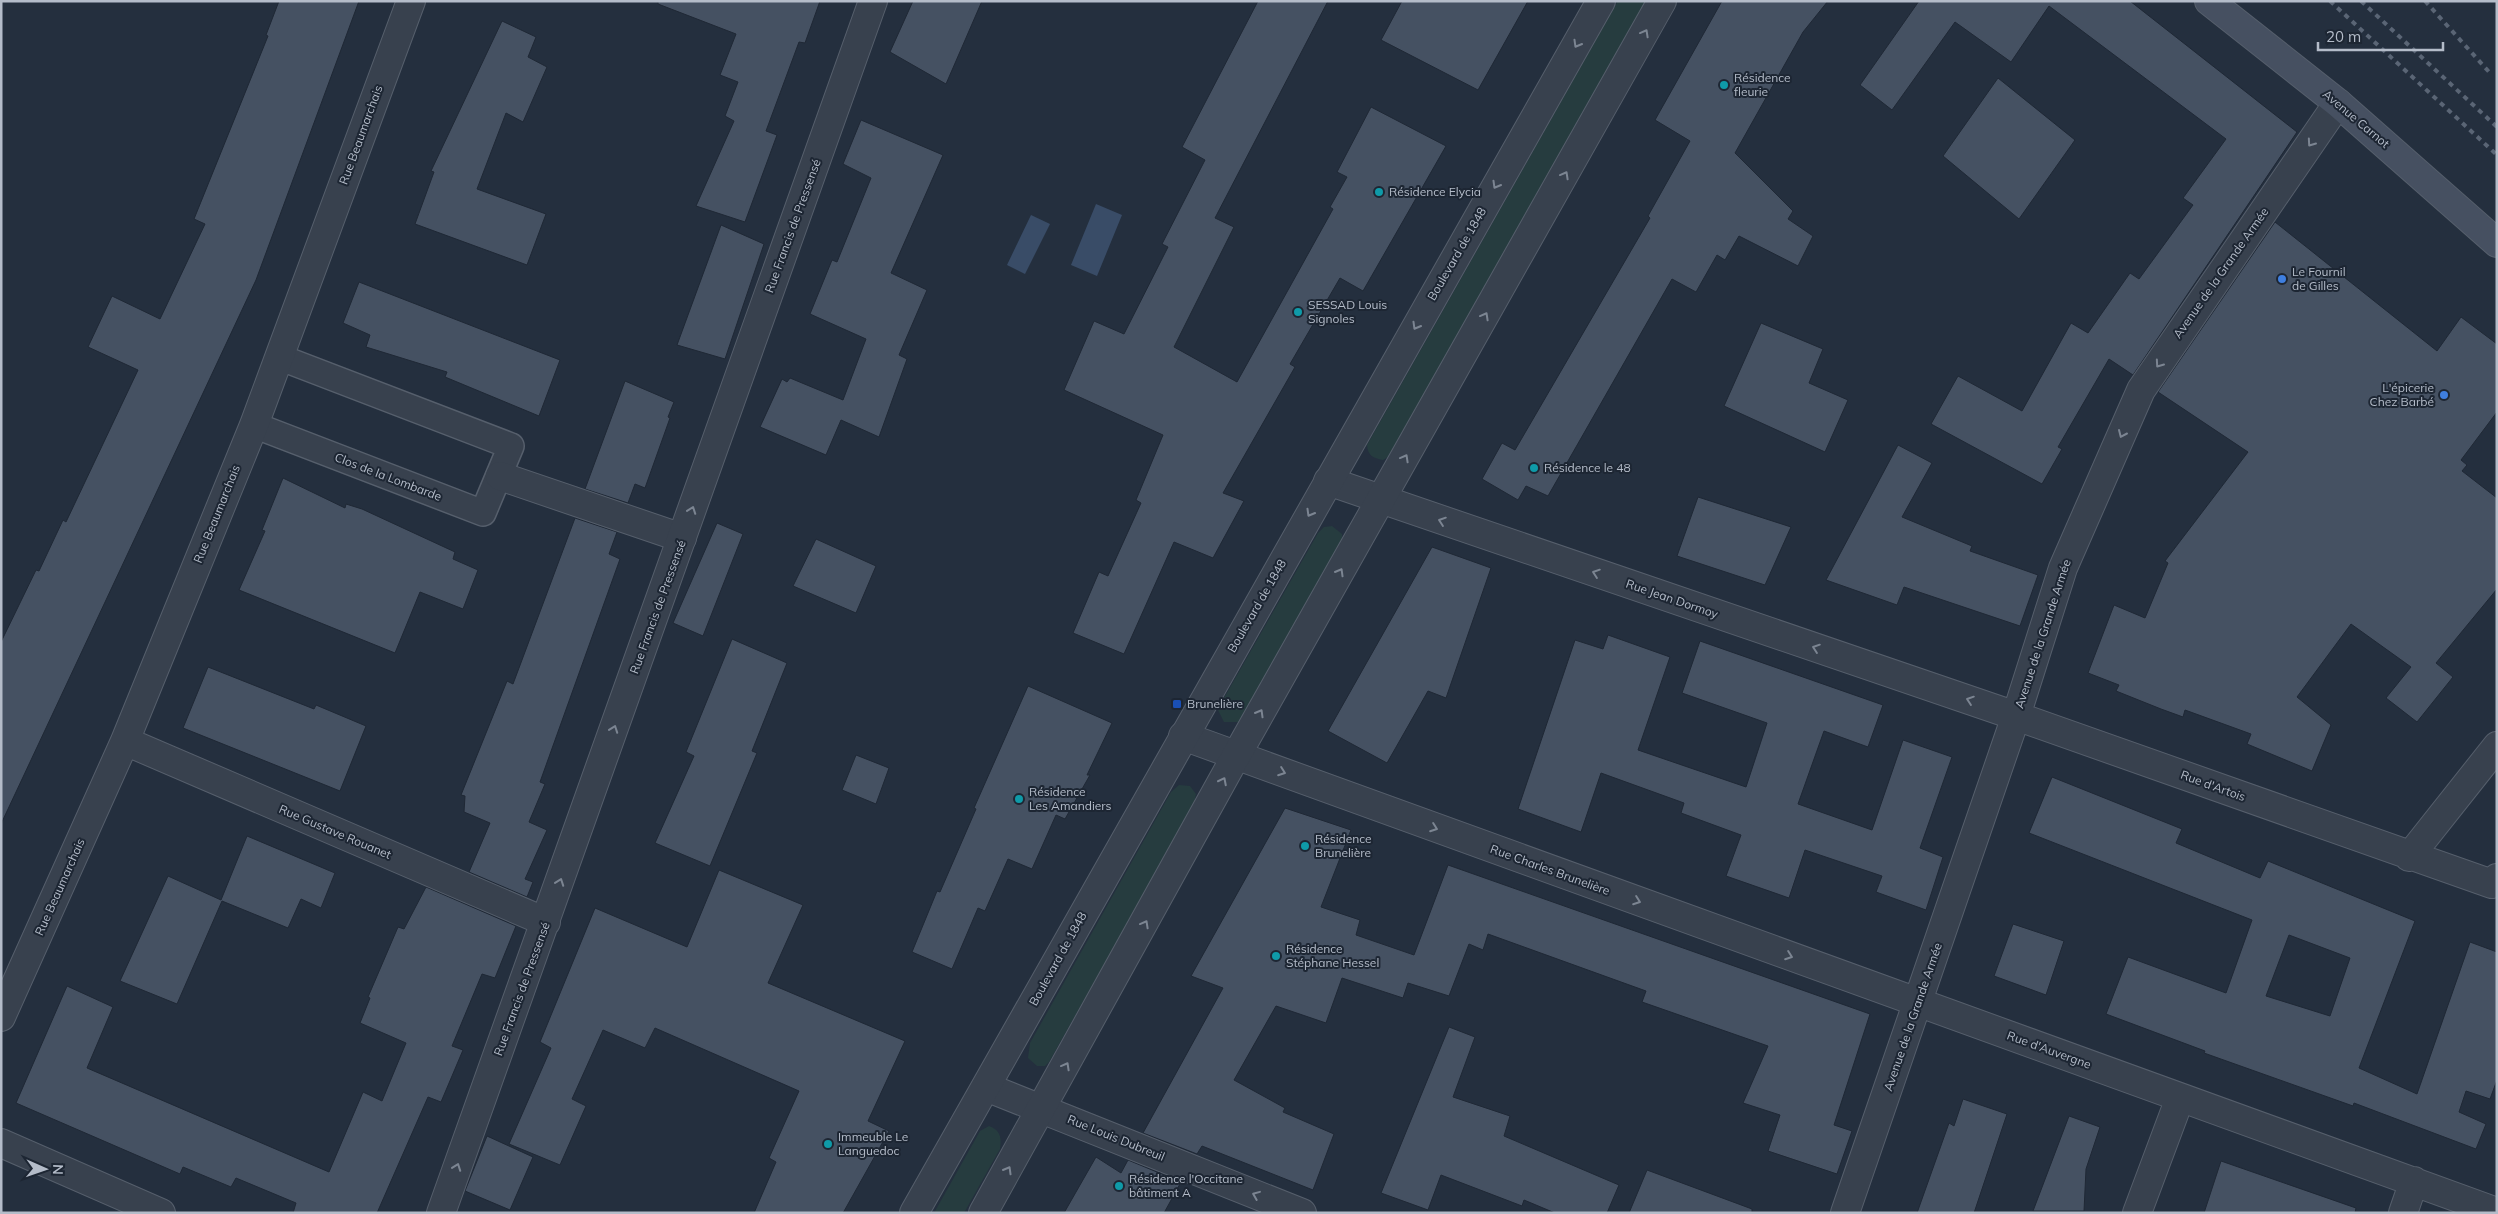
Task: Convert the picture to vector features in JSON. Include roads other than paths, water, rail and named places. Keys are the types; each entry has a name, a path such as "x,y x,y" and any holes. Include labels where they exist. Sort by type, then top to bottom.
{"main road":[{"name":"Avenue Carnot","path":"2209,1 2338,103 2497,243"}],"street":[{"name":"Rue Beaumarchais","path":"1,1017 125,741 254,425 411,1"},
{"name":"Rue Francis de Pressensé","path":"441,1213 873,1"},
{"name":"Boulevard de 1848","path":"914,1213 1601,1"},
{"path":"984,1213 1236,756 1662,1"},
{"name":"Avenue de la Grande Armée","path":"1845,1213 2016,716 2063,568 2141,390 2338,103"},
{"path":"500,476 682,538"},
{"name":"Rue Jean Dormoy","path":"1328,481 2016,716"},
{"name":"Rue d'Artois","path":"2016,716 2409,857 2492,884 2497,878"},
{"name":"Rue Charles Brunelière","path":"1183,736 1918,1003"},
{"name":"Rue Gustave Rouanet","path":"125,741 546,922"},
{"path":"2409,857 2497,746"},
{"name":"Rue d'Auvergne","path":"1918,1003 2497,1212"},
{"name":"Rue Louis Dubreuil","path":"986,1087 1302,1213"},
{"path":"2137,1213 2180,1098"},
{"path":"1,1142 162,1213"},
{"path":"2403,1213 2414,1181"}],"lane":[{"name":"Clos de la Lombarde","path":"254,425 483,514 500,476 511,446 279,357"}],"water":[{"path":"1096,204 1122,215 1097,276 1071,265"},
{"path":"1031,215 1050,224 1025,274 1007,265"}],"railway":[{"path":"2330,1 2497,155"},
{"path":"2361,1 2497,127"},
{"path":"2425,1 2490,73"}],"place":[{"name":"Résidence fleurie","path":"1724,85"},
{"name":"Résidence Elycia","path":"1379,192"},
{"name":"Le Fournil de Gilles","path":"2282,279"},
{"name":"SESSAD Louis Signoles","path":"1298,312"},
{"name":"L'épicerie Chez Barbé","path":"2444,395"},
{"name":"Résidence le 48","path":"1534,468"},
{"name":"Brunelière","path":"1177,704"},
{"name":"Résidence Les Amandiers","path":"1019,799"},
{"name":"Résidence Brunelière","path":"1305,846"},
{"name":"Résidence Stéphane Hessel","path":"1276,956"},
{"name":"Immeuble Le Languedoc","path":"828,1144"},
{"name":"Résidence l'Occitane bâtiment A","path":"1119,1186"}]}
